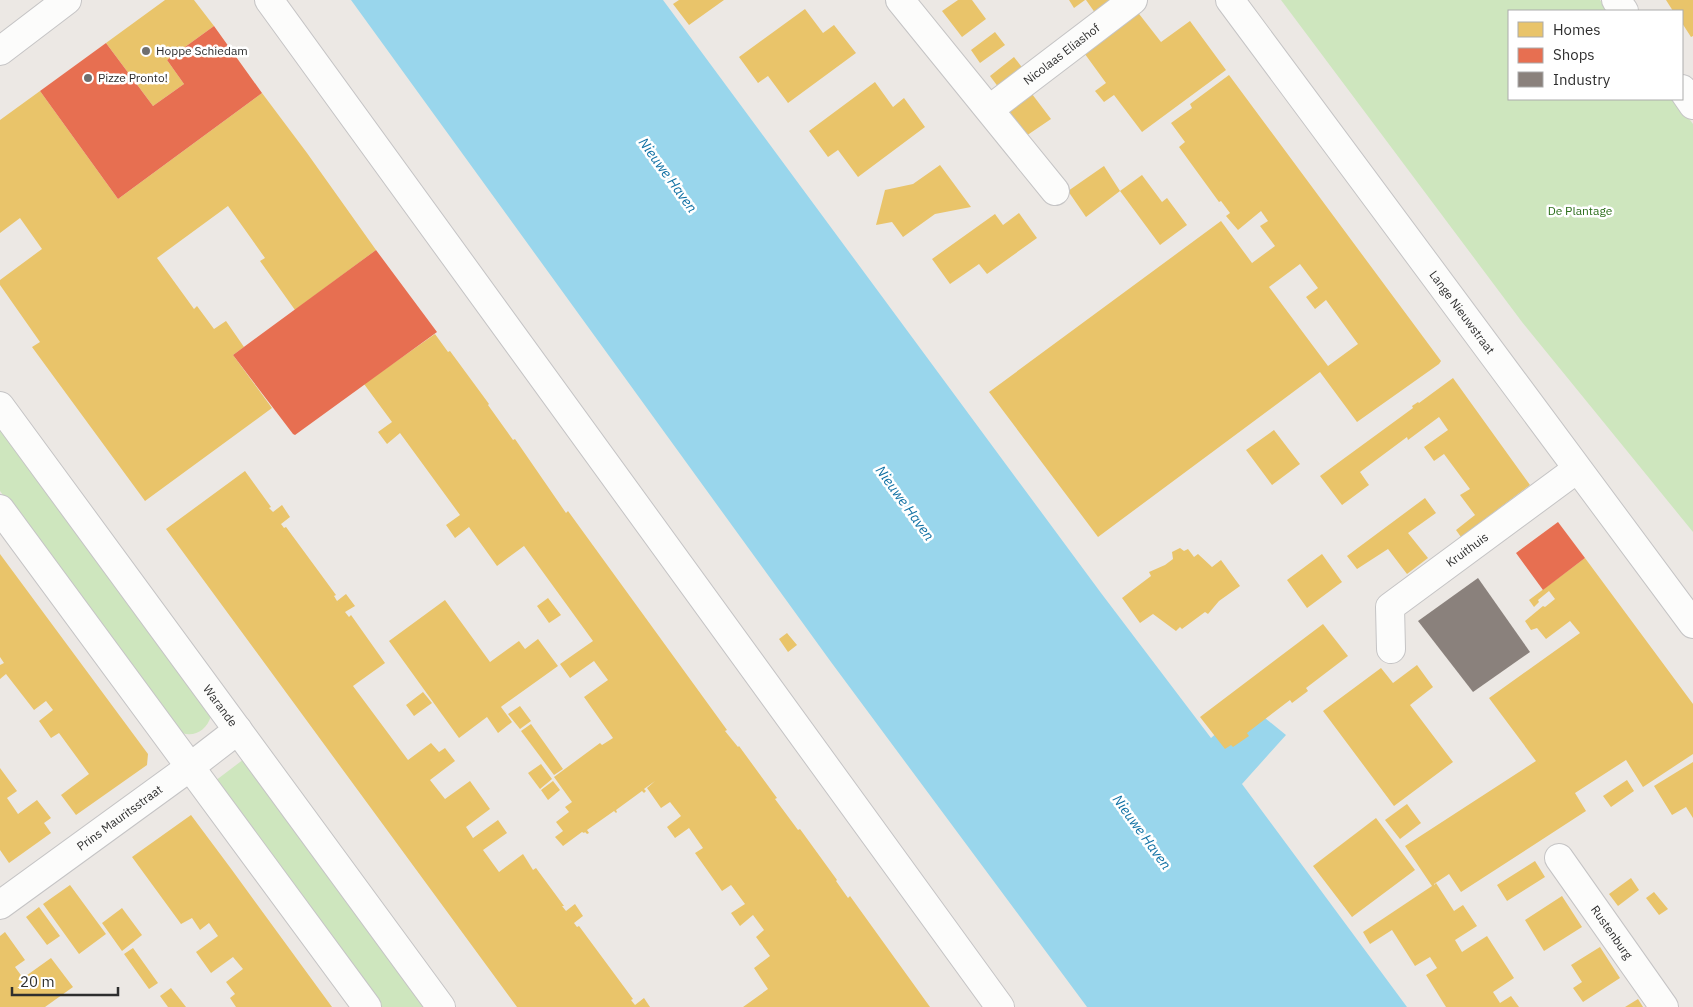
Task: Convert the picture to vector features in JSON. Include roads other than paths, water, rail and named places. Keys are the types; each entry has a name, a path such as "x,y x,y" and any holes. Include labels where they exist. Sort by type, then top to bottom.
{"street":[{"path":"0,51 67,0"},
{"path":"269,0 1000,1007"},
{"path":"900,0 1055,191"},
{"name":"Nicolaas Eliashof","path":"990,109 1133,0"},
{"name":"Lange Nieuwstraat","path":"1230,0 1693,624"},
{"path":"1683,90 1693,105"},
{"name":"Warande","path":"0,406 442,1007"},
{"name":"Kruithuis","path":"1391,649 1390,607 1577,469"},
{"path":"0,510 367,1007"},
{"name":"Prins Mauritsstraat","path":"0,905 190,768 238,730"},
{"name":"Rustenburg","path":"1560,858 1664,1007"}],"water":[{"name":"Nieuwe Haven","path":"351,0 663,0 1101,593 1211,738 1249,705 1286,735 1242,784 1407,1007 1087,1007 831,662"}],"place":[{"name":"Hoppe Schiedam","path":"146,51"},
{"name":"Pizze Pronto!","path":"88,78"}],"park label":[{"name":"De Plantage","path":"1580,211"}]}
